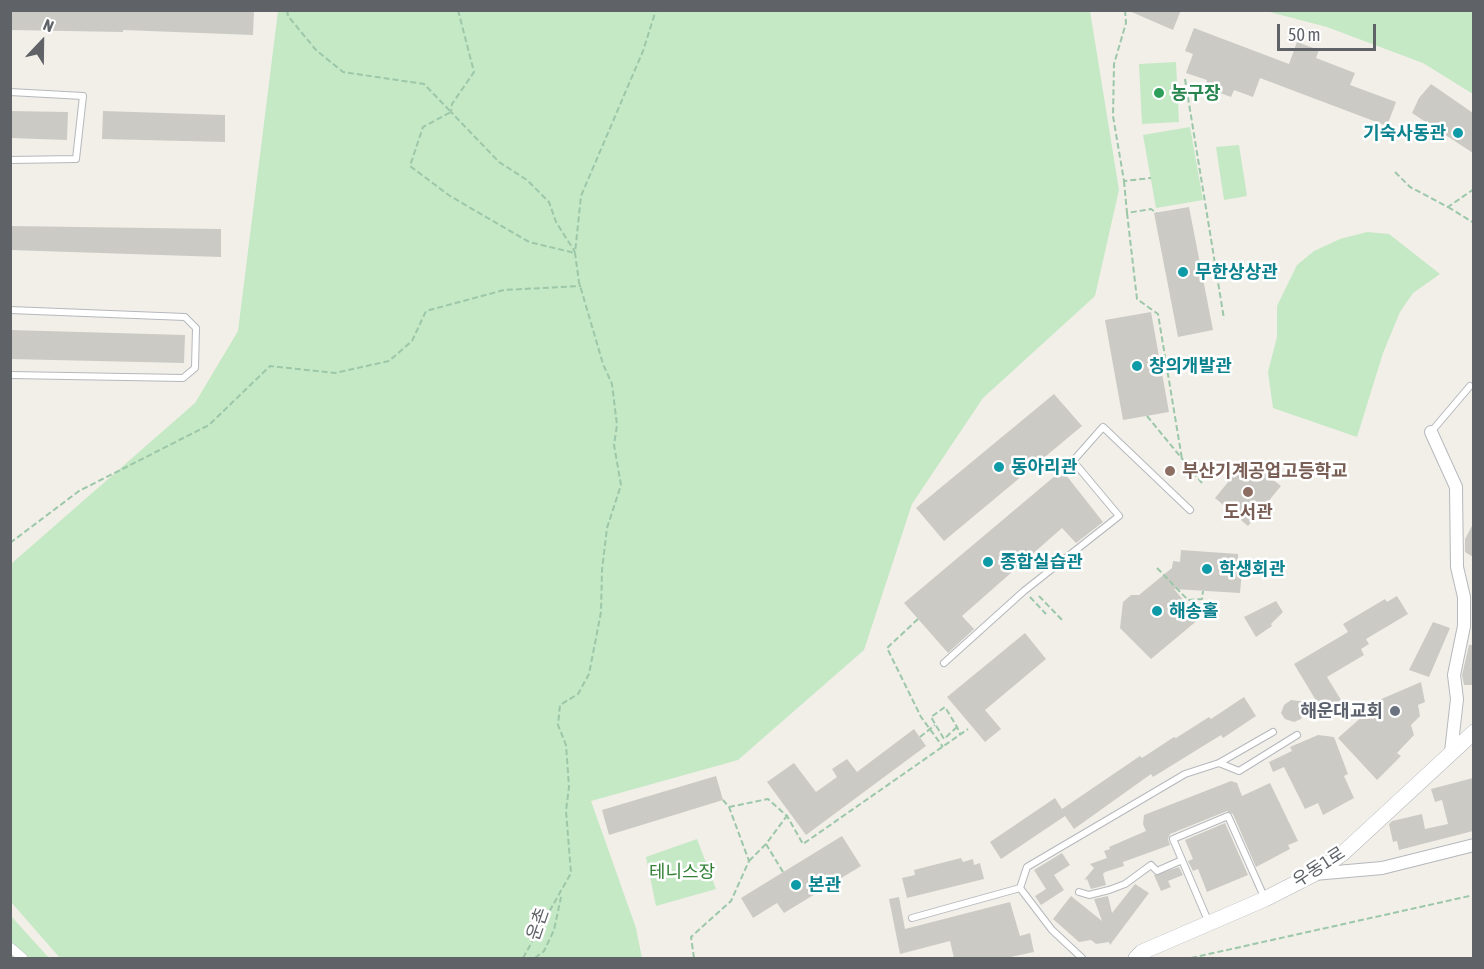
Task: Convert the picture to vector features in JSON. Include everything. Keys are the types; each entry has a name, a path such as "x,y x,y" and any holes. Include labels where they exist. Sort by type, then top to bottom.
{"street":[{"path":"1431,432 1456,487 1457,567 1464,597 1464,626 1454,675 1457,699 1451,752"},
{"name":"우동1로","path":"1136,958 1142,952 1209,925 1314,874 1342,854 1473,732"},
{"path":"1314,874 1382,868 1473,845"},
{"path":"10,947 23,958"}],"lane":[{"path":"10,92 83,96 76,159 10,160"},
{"path":"10,310 184,317 196,328 195,368 183,378 10,375"},
{"path":"1431,432 1470,386"},
{"path":"944,663 1024,591 1119,516 1073,461 1103,427 1190,510"},
{"path":"1020,888 1027,867 1185,774 1219,763 1273,732"},
{"path":"1219,763 1239,771 1297,735"},
{"path":"1209,925 1173,839 1228,816 1265,899"},
{"path":"1078,891 1089,895 1109,890 1125,884 1151,865 1157,871 1182,860"},
{"path":"912,918 1020,888"},
{"path":"1020,888 1052,930 1082,958"}],"path":[{"path":"287,10 288,16 316,50 344,72 424,84 499,162 527,180 549,202 556,222 575,253"},
{"path":"451,111 452,104 474,72 458,10"},
{"path":"524,958 561,895 571,873 566,811 569,787 566,745 558,725 560,705 578,694 589,674 601,612 602,570 607,528 621,485 614,445 617,425 612,384 600,354 581,286 575,253 581,196 643,51 656,10"},
{"path":"1125,10 1126,23 1114,64 1113,116 1124,181 1137,299 1158,314 1182,459"},
{"path":"1185,79 1224,319"},
{"path":"451,111 423,127 410,166 450,196 529,242 575,253"},
{"path":"1395,172 1410,187 1448,207 1473,224"},
{"path":"1124,181 1151,178"},
{"path":"1448,207 1473,189"},
{"path":"1127,213 1151,209 1157,213"},
{"path":"10,543 79,491 209,425 270,366 335,374 389,361 412,341 426,311 504,290 581,286"},
{"path":"1147,416 1202,483"},
{"path":"1157,568 1188,600 1202,599 1203,591"},
{"path":"1040,596 1063,621"},
{"path":"1034,601 1046,614"},
{"path":"918,619 887,648 921,717 943,747"},
{"path":"957,727 944,739 931,717 945,707 957,727 960,734"},
{"path":"920,737 935,725"},
{"path":"729,807 768,799 787,816 803,844 968,729"},
{"path":"723,800 729,807 749,861"},
{"path":"694,958 691,937 731,901 749,861 789,813"},
{"path":"765,844 783,872"},
{"name":"운촌","path":"535,958 544,951 554,930 561,895"},
{"path":"1191,958 1473,895"}],"green space":[{"path":"278,11 1090,11 1119,190 1095,296 983,398 912,504 864,650 738,760 591,801 636,928 642,958 60,958 11,902 11,564 195,403 238,331"},
{"path":"1266,11 1473,11 1473,94 1423,63 1327,27"},
{"name":"농구장","path":"1176,62 1179,122 1142,124 1139,64"},
{"path":"1190,127 1203,200 1156,208 1143,135"},
{"path":"1239,145 1247,196 1224,200 1216,147"},
{"path":"1367,232 1389,234 1440,274 1413,293 1400,312 1383,353 1357,437 1273,408 1268,372 1277,337 1277,306 1297,265 1314,251 1340,239"},
{"name":"테니스장","path":"697,839 716,889 656,906 646,857"},
{"path":"11,916 49,958 11,958"}],"building":[{"path":"10,10 254,10 253,35 123,30 123,32 10,30"},
{"path":"1127,10 1181,10 1173,30"},
{"path":"1194,28 1289,64 1297,42 1319,50 1316,58 1355,73 1350,85 1396,102 1387,126 1260,78 1253,97 1234,90 1231,97 1205,87 1207,80 1186,73 1193,54 1185,51"},
{"name":"기숙사동관","path":"1431,84 1473,113 1473,153 1412,113 1419,98"},
{"path":"10,111 68,112 67,140 10,138"},
{"path":"103,111 225,115 225,142 102,139"},
{"name":"무한상상관","path":"1189,207 1213,330 1178,337 1154,213"},
{"path":"10,226 221,229 221,257 10,250"},
{"name":"창의개발관","path":"1151,312 1169,412 1123,420 1105,320"},
{"path":"10,330 185,335 184,363 10,359"},
{"name":"동아리관","path":"1054,394 1082,426 944,541 916,508"},
{"name":"도서관","path":"1247,459 1281,486 1248,526 1215,498"},
{"name":"종합실습관","path":"1062,470 1103,522 1076,543 1062,528 962,616 974,629 948,653 904,603"},
{"path":"1473,524 1473,557 1465,552 1465,539"},
{"path":"1181,550 1238,554 1238,559 1243,559 1240,593 1174,589 1199,619 1151,659 1120,628 1123,602 1131,595 1139,595 1172,568 1173,561 1180,562"},
{"path":"1397,596 1408,614 1366,639 1369,644 1361,649 1364,655 1327,677 1341,700 1323,712 1294,664 1348,632 1343,624 1385,599 1387,602"},
{"path":"1276,601 1283,612 1271,624 1272,626 1256,637 1244,617"},
{"path":"1433,622 1450,628 1429,677 1409,670"},
{"path":"1025,633 1046,659 985,710 1001,729 985,742 947,697"},
{"path":"1469,645 1473,645 1473,685 1464,685 1462,675"},
{"path":"1421,682 1425,702 1418,705 1420,716 1411,725 1414,735 1397,753 1401,756 1377,780 1338,738 1373,707 1372,703"},
{"path":"1244,697 1256,716 1223,738 1221,735 1153,777 1151,774 1074,829 1065,816 1001,859 990,842 1055,798 1062,809 1140,756 1142,758 1209,717 1211,719"},
{"path":"1291,700 1307,702 1301,719 1294,722 1285,719 1281,713 1284,705"},
{"path":"914,729 926,746 806,835 767,782 794,763 816,792 837,777 832,769 847,759 857,772"},
{"path":"1318,735 1334,737 1348,774 1344,776 1354,798 1323,815 1318,803 1305,809 1284,767 1273,772 1269,762 1292,751 1290,747"},
{"path":"716,776 723,800 609,835 602,810"},
{"path":"1473,778 1473,831 1399,850 1397,841 1393,842 1389,824 1392,821 1422,814 1425,829 1448,824 1442,800 1435,802 1431,789"},
{"path":"1231,781 1237,783 1242,796 1270,783 1298,841 1288,845 1290,849 1256,867 1233,814 1227,811 1170,834 1168,839 1170,845 1123,862 1124,866 1105,872 1103,874 1106,885 1091,889 1087,879 1084,880 1094,868 1090,864 1107,858 1104,851 1110,849 1109,847 1146,831 1143,824 1144,815"},
{"path":"1225,823 1248,875 1207,892 1198,869 1193,871 1188,861 1193,859 1185,840"},
{"name":"본관","path":"842,836 861,866 784,913 777,903 753,918 741,898"},
{"path":"1062,853 1070,865 1054,875 1064,890 1041,905 1035,896 1046,889 1034,870"},
{"path":"961,858 963,862 973,859 974,865 980,863 984,879 907,898 902,878 915,875 914,870"},
{"path":"1179,867 1183,875 1168,881 1171,887 1161,891 1154,875"},
{"path":"1135,884 1149,893 1110,945 1109,942 1096,944 1091,940 1079,942 1053,919 1071,896 1102,921 1094,899 1108,896 1112,913"},
{"path":"899,897 905,929 1010,902 1020,936 1030,933 1034,952 1006,958 954,958 950,941 900,954 889,899"}],"place":[{"name":"농구장","path":"1159,93"},
{"name":"기숙사동관","path":"1458,133"},
{"name":"무한상상관","path":"1183,272"},
{"name":"창의개발관","path":"1137,366"},
{"name":"동아리관","path":"999,467"},
{"name":"부산기계공업고등학교","path":"1170,471"},
{"name":"도서관","path":"1248,492"},
{"name":"종합실습관","path":"988,562"},
{"name":"학생회관","path":"1207,569"},
{"name":"해송홀","path":"1157,611"},
{"name":"해운대교회","path":"1395,711"},
{"name":"본관","path":"796,885"}]}
